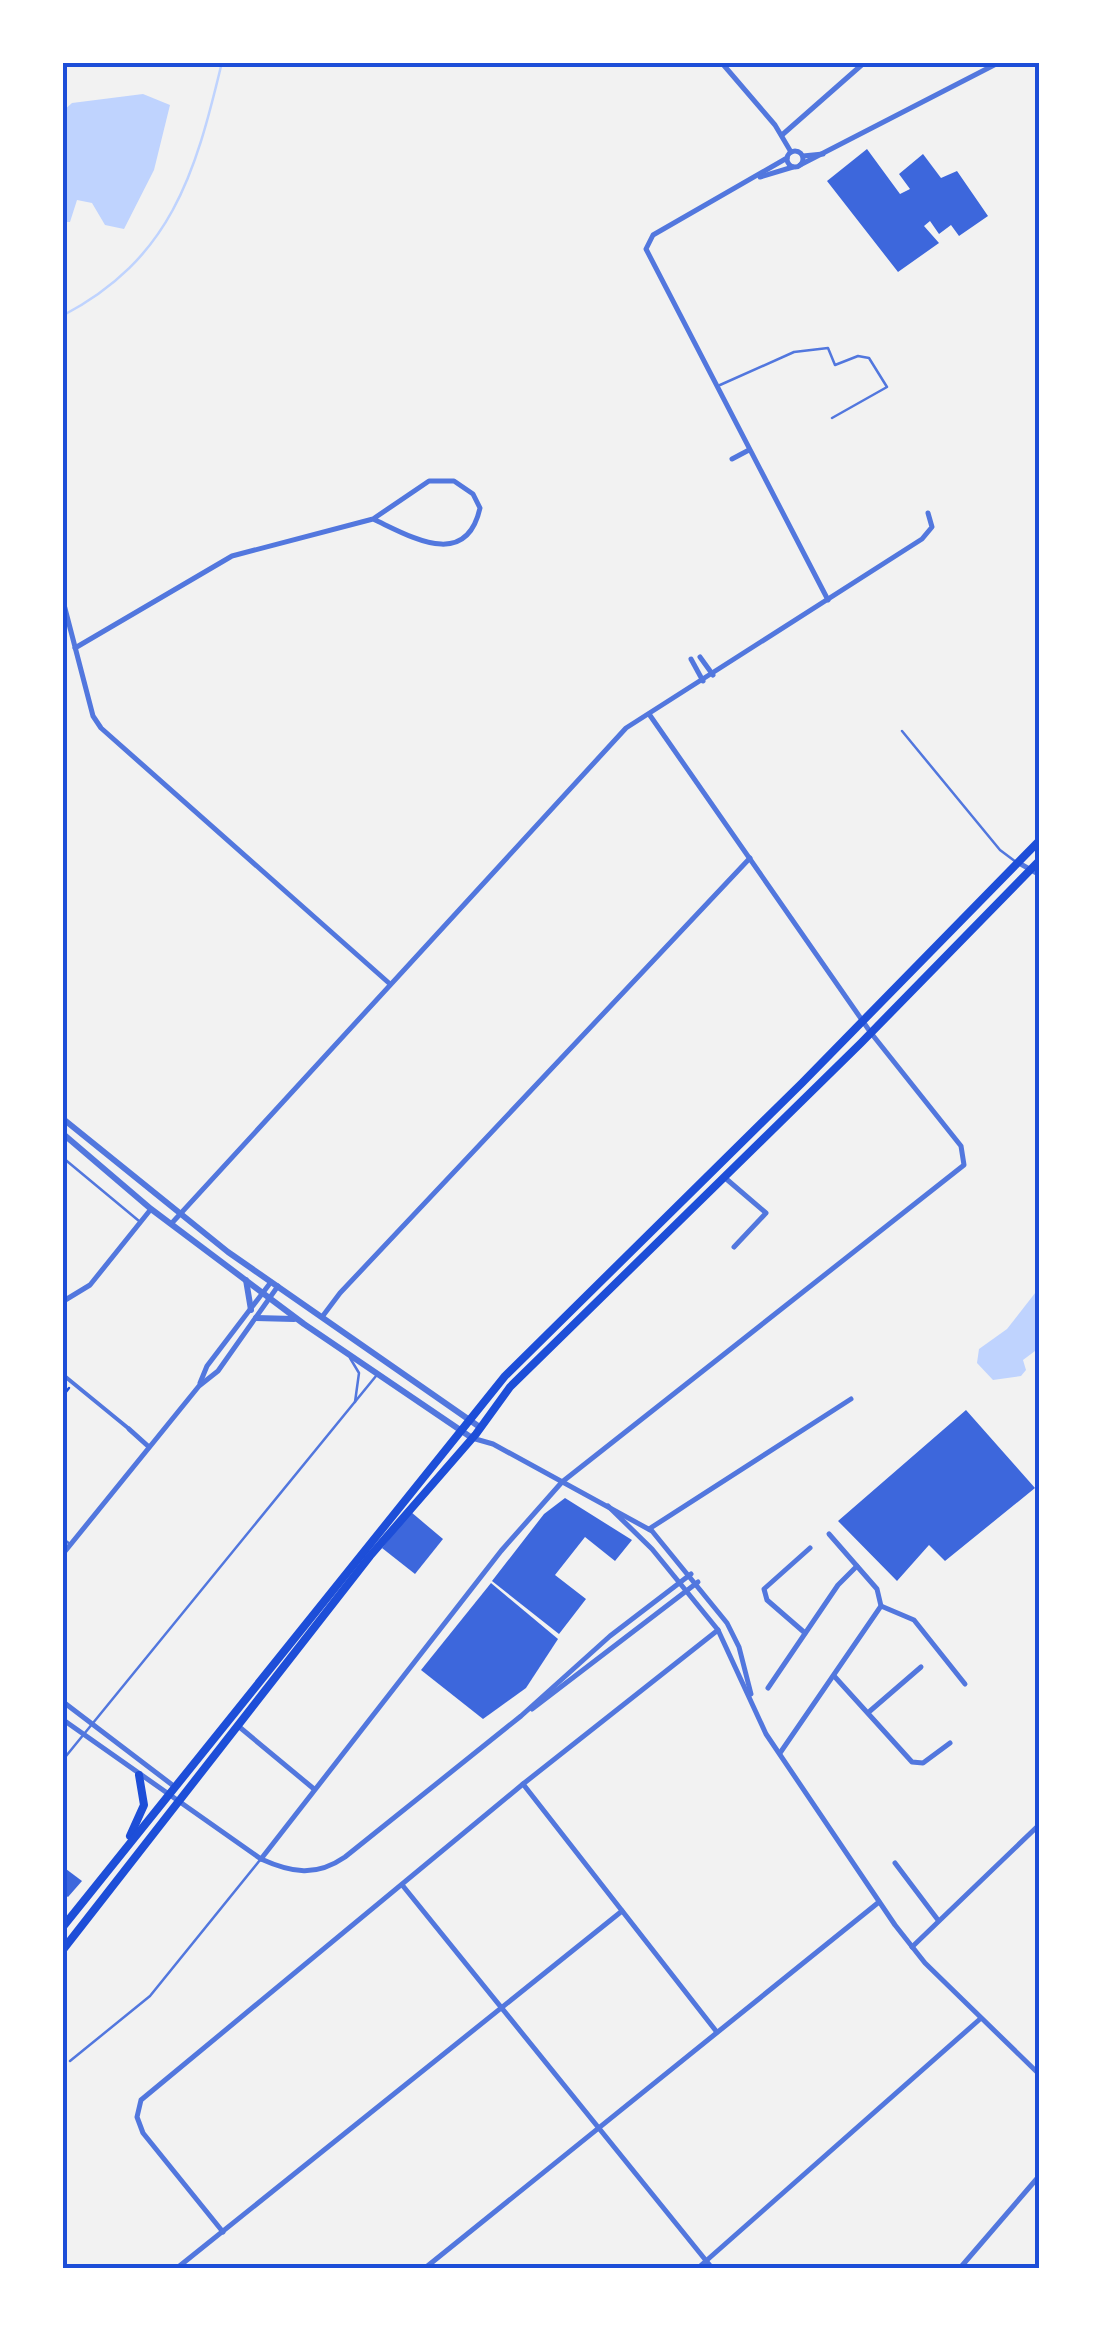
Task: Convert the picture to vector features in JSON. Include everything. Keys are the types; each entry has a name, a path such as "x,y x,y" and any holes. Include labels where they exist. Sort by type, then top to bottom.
{"main road":[{"path":"62,1928 466,1419 536,1341 1040,840"},
{"path":"62,1950 370,1556 472,1438 510,1387 1040,860"},
{"path":"124,1850 144,1805 139,1776"}],"street":[{"path":"721,62 782,135 797,166"},
{"path":"782,135 865,62"},
{"path":"828,600 648,255 646,240 760,178 823,154 1000,62"},
{"path":"760,178 789,155 823,154"},
{"path":"797,166 802,156"},
{"path":"732,460 749,450"},
{"path":"75,648 232,556 374,519 430,481 442,478 462,486 480,508 470,530 452,544 439,546 374,519"},
{"path":"171,1224 616,738 922,539 932,527 928,513"},
{"path":"62,597 93,716 100,728 390,984"},
{"path":"700,656 713,675"},
{"path":"691,658 703,681"},
{"path":"261,1859 508,1542 562,1482 960,1170 965,1154 870,1033 649,714"},
{"path":"322,1317 353,1278 750,858"},
{"path":"1017,862 1040,875"},
{"path":"62,1118 180,1214 480,1428 493,1444"},
{"path":"62,1133 171,1224 376,1376 472,1438 493,1444 649,1529 698,1582 735,1636 752,1702"},
{"path":"724,1177 766,1212 734,1247"},
{"path":"62,1302 90,1285 152,1209"},
{"path":"246,1279 250,1310"},
{"path":"62,1555 199,1386 218,1370 275,1284"},
{"path":"199,1386 208,1366 250,1310 267,1295"},
{"path":"256,1318 282,1316 304,1324"},
{"path":"366,1349 376,1376"},
{"path":"62,1374 149,1446"},
{"path":"649,1529 851,1398"},
{"path":"608,1506 652,1549 718,1630 780,1753 912,1946 1039,2075"},
{"path":"780,1753 880,1606 877,1589 829,1534"},
{"path":"805,1633 766,1600 764,1590 810,1548"},
{"path":"768,1688 838,1584 857,1566"},
{"path":"522,1716 610,1636 691,1574"},
{"path":"62,1701 95,1722 184,1794 191,1806 261,1859 295,1872 317,1871 335,1864 698,1582"},
{"path":"880,1606 914,1620 966,1684"},
{"path":"223,2232 143,2132 137,2117 141,2100 523,1784 718,1630"},
{"path":"870,1712 921,1667"},
{"path":"835,1677 916,1764 950,1743"},
{"path":"62,1719 168,1797 191,1806"},
{"path":"237,1725 314,1789"},
{"path":"523,1784 716,2032"},
{"path":"912,1946 1040,1824"},
{"path":"895,1862 938,1921"},
{"path":"403,1886 712,2268"},
{"path":"425,2268 879,1902"},
{"path":"177,2268 622,1912"},
{"path":"698,2268 980,2019"},
{"path":"960,2268 1040,2175"}],"lane":[{"path":"716,387 794,352 828,348 835,365 858,356 869,358 887,387 832,418"},
{"path":"902,731 1000,850 1017,862"},
{"path":"62,1157 140,1222"},
{"path":"350,1357 358,1373 355,1404"},
{"path":"62,1761 376,1376"},
{"path":"62,1538 71,1544"},
{"path":"70,2061 150,1996 261,1859"}],"path":[{"path":"62,1396 73,1382"}],"water":[{"path":"143,94 170,105 154,170 124,229 105,225 92,203 77,200 70,222 63,222 63,111 72,103"},
{"path":"1039,1288 1039,1348 1023,1360 1026,1370 1021,1376 993,1380 977,1363 979,1349 1007,1329"}],"building":[{"path":"867,149 900,194 910,189 899,174 923,154 941,178 957,171 988,216 959,236 951,225 939,234 930,221 924,226 939,243 898,272 827,181"},
{"path":"966,1410 1035,1488 945,1561 929,1545 897,1581 838,1521"},
{"path":"565,1498 632,1540 615,1561 585,1537 555,1575 586,1599 559,1634 492,1581 544,1514"},
{"path":"411,1512 443,1539 415,1574 382,1548"},
{"path":"491,1583 558,1639 526,1688 483,1719 421,1670"},
{"path":"62,1866 82,1881 68,1897 62,1893"}],"waterway":[{"path":"62,316 129,268 173,210 201,141 222,62"}]}
